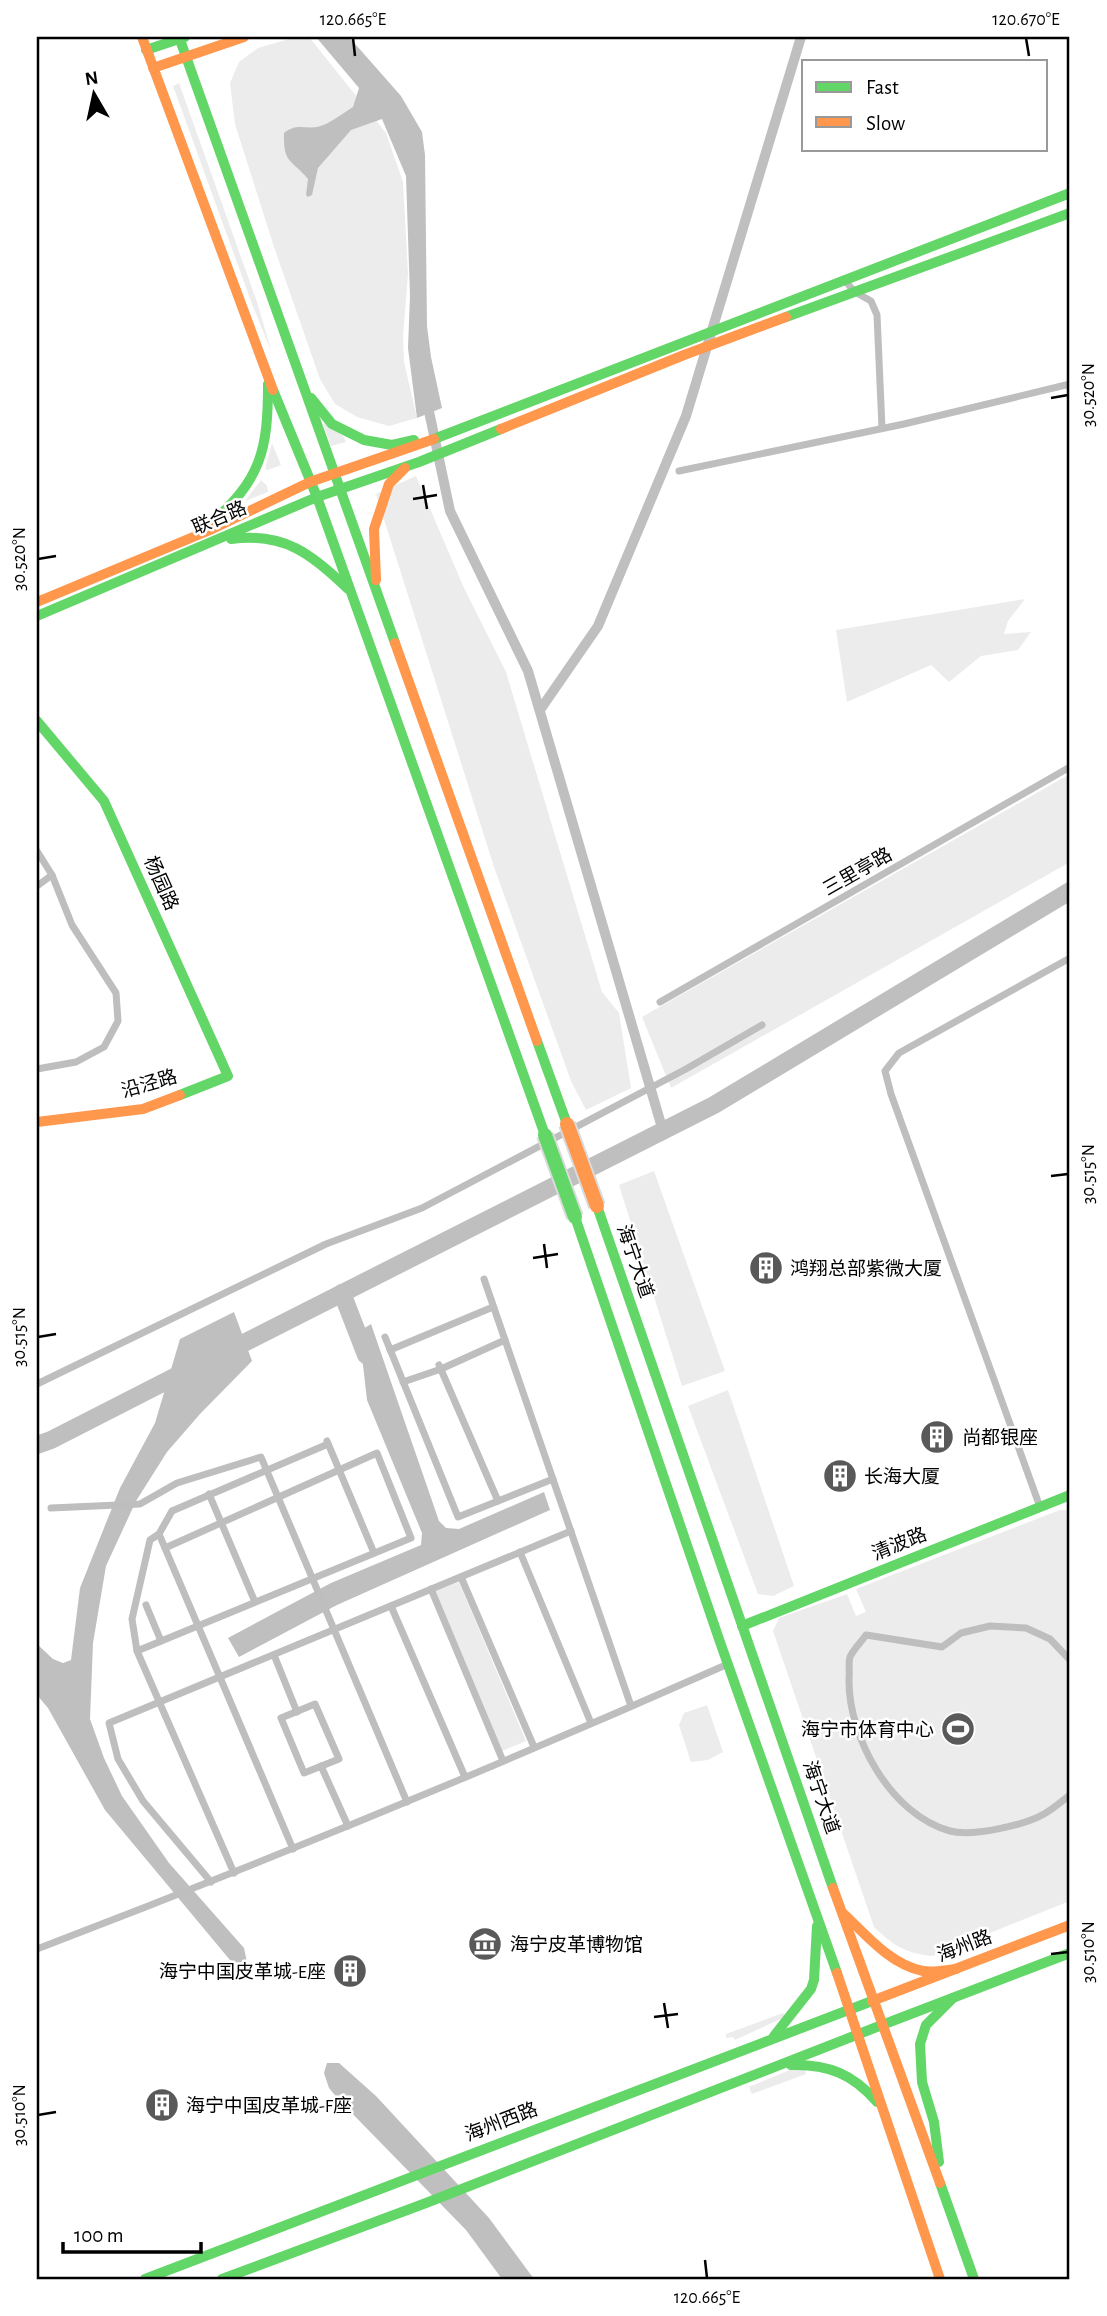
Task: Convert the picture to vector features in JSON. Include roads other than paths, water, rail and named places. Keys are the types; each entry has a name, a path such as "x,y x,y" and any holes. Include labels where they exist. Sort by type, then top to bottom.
{"main road":[{"path":"181,37 144,43 267,374 317,497 575,1217 940,2279"},
{"name":"海宁大道","path":"181,37 597,1206 872,2001 974,2279"},
{"path":"153,68 244,37"},
{"path":"850,286 1070,193"},
{"path":"37,602 200,540 310,482 336,472 850,286 1070,213"},
{"name":"联合路","path":"37,616 200,540 457,447 682,349"},
{"path":"200,540 244,494 257,470 267,440 267,374"},
{"path":"308,394 332,424 364,440 392,445 415,443"},
{"path":"376,586 374,529 389,484 413,464"},
{"path":"200,540 264,536 293,545 317,558 350,591"},
{"name":"杨园路","path":"37,721 104,801 228,1076"},
{"name":"沿泾路","path":"37,1122 143,1109 228,1076"},
{"name":"清波路","path":"742,1626 1070,1495"},
{"path":"841,1910 868,1937 904,1964 923,1971 956,1969"},
{"path":"771,2039 811,1989 814,1980 818,1918"},
{"name":"海州路","path":"872,2001 1070,1925"},
{"path":"222,2279 426,2203 1070,1953"},
{"path":"941,2184 934,2123 922,2082 920,2044 926,2025 953,1998"},
{"name":"海州西路","path":"145,2279 872,2001"},
{"path":"778,2065 807,2064 840,2070 868,2091 882,2108"}],"street":[{"path":"850,286 871,301 877,315 882,428"},
{"path":"679,471 882,428 1070,384"},
{"name":"三里亭路","path":"660,1002 1070,767"},
{"path":"37,851 52,875 72,925 116,993 118,1021 104,1046 76,1062 37,1069"},
{"path":"37,886 52,875"},
{"path":"1040,1507 885,1071 899,1053 1070,958"},
{"path":"37,1384 326,1244 422,1208 668,1079 762,1025"},
{"path":"484,1279 631,1706"},
{"path":"390,1350 494,1307"},
{"path":"385,1337 458,1517 553,1479"},
{"path":"403,1382 505,1340"},
{"path":"440,1367 498,1501"},
{"path":"234,1873 137,1651 132,1619 150,1540 159,1534 172,1511 327,1442 374,1553"},
{"path":"137,1651 411,1538 377,1453 165,1548"},
{"path":"51,1508 140,1504 177,1483 261,1457 407,1802"},
{"path":"209,1494 256,1602"},
{"path":"208,1883 143,1801 118,1759 110,1723 571,1531"},
{"path":"159,1534 293,1849"},
{"path":"520,1552 591,1723"},
{"path":"461,1577 534,1748"},
{"path":"431,1589 503,1761"},
{"path":"146,1605 161,1641"},
{"path":"391,1606 465,1777"},
{"path":"1070,1660 1050,1639 1026,1628 990,1626 961,1633 942,1647 866,1635 850,1658 849,1691 854,1718 866,1753 889,1786 912,1812 950,1831 988,1832 1042,1815 1070,1795"},
{"path":"274,1655 297,1712"},
{"path":"37,1949 234,1873 407,1802 728,1664"},
{"path":"315,1704 339,1759 321,1766 304,1773 281,1718 315,1704"},
{"path":"321,1766 348,1826"}],"waterway":[{"path":"540,710 598,626 686,416 801,37"},
{"path":"427,402 450,511 528,671 663,1131"},
{"path":"226,1352 714,1105 1070,891"},
{"path":"342,1293 366,1355"},
{"path":"37,1445 188,1370"}],"place":[{"name":"鸿翔总部紫微大厦","path":"766,1268"},
{"name":"尚都银座","path":"937,1437"},
{"name":"长海大厦","path":"840,1476"},
{"name":"海宁市体育中心","path":"958,1729"},
{"name":"海宁皮革博物馆","path":"485,1944"},
{"name":"海宁中国皮革城-E座","path":"350,1971"},
{"name":"海宁中国皮革城-F座","path":"162,2105"}]}
